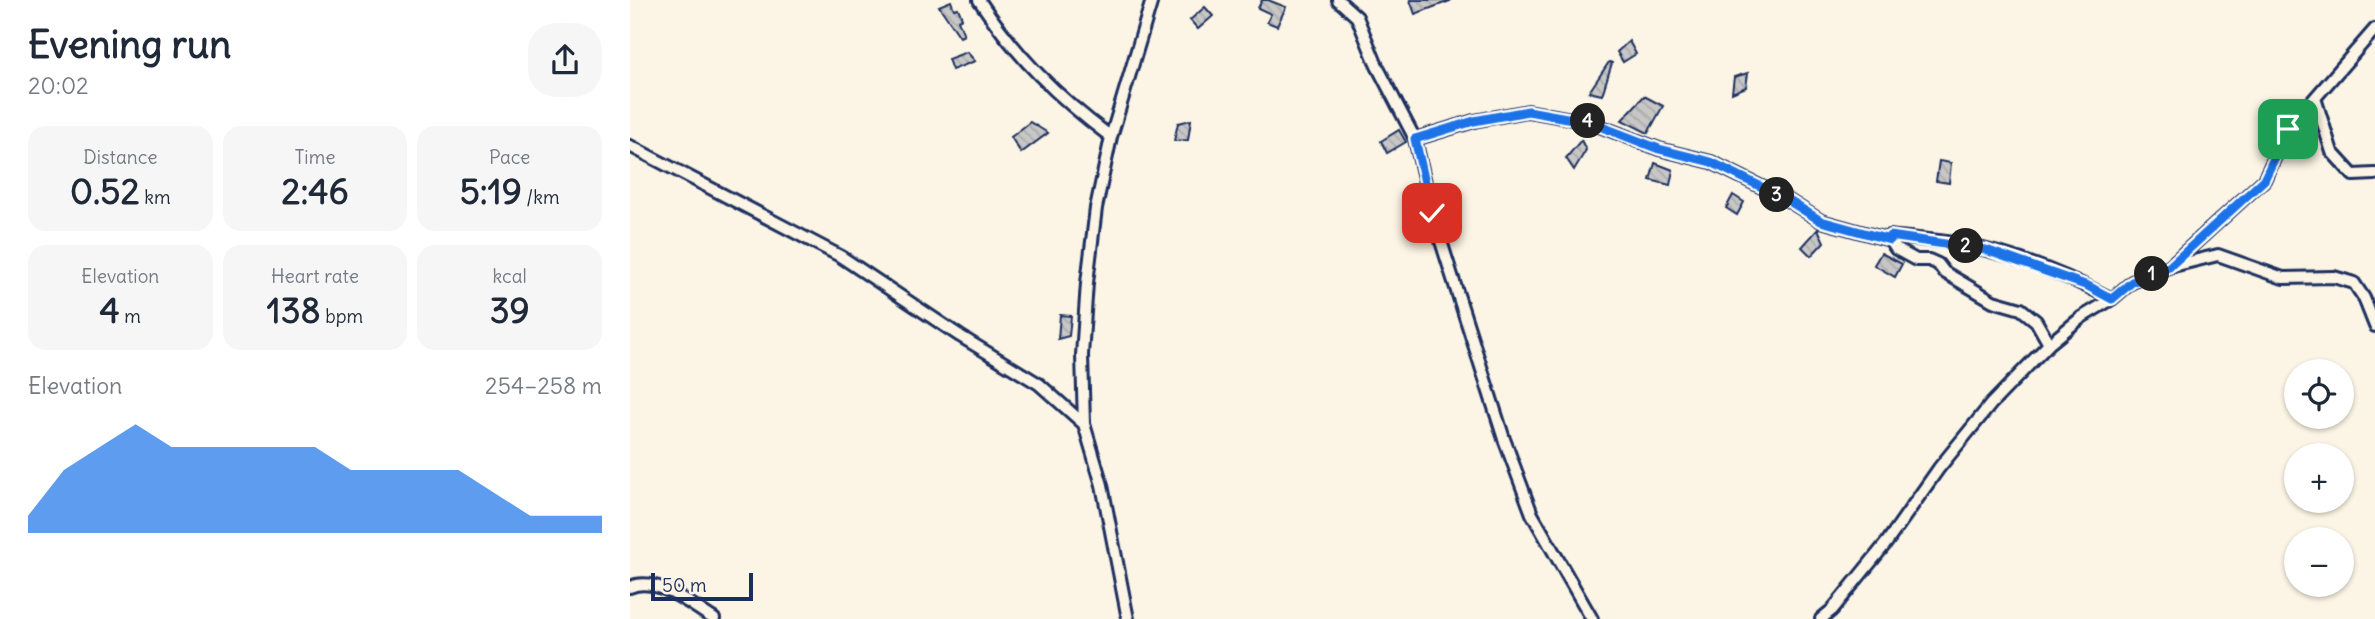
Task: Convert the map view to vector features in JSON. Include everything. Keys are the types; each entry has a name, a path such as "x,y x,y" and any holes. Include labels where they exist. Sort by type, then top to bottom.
{"street":[{"path":"979,0 1026,62 1068,104 1111,137"},
{"path":"1128,619 1102,485 1084,424 1082,355 1096,208 1111,137 1152,0"},
{"path":"1338,0 1357,17"},
{"path":"1347,0 1415,139 1432,213 1522,489 1532,514 1592,619"},
{"path":"2169,267 2264,180 2288,129 2375,29"},
{"path":"2315,98 2332,152 2353,175 2375,174"},
{"path":"1415,139 1474,121 1528,111 1589,122 1659,149 1711,162 1786,199 1821,221 1890,240 1896,248 1916,260 1929,260 1938,264 1944,272 1993,301 2021,309 2036,321 2049,344"},
{"path":"630,146 840,256 960,336 1040,384 1084,424"},
{"path":"1890,240 1890,236 1986,250 2088,286 2112,299"},
{"path":"1821,619 1832,610 1887,542 1939,468 1991,404 2049,344 2132,282 2169,267 2218,256 2283,278 2334,277 2354,283 2364,298 2375,326"},
{"path":"630,587 658,586 714,619"}],"building":[{"path":"1262,0 1286,7 1277,26 1267,22 1271,14 1258,8"},
{"path":"1410,0 1450,0 1450,1 1415,14"},
{"path":"951,1 962,18 958,20 964,35 960,37 939,6"},
{"path":"1205,7 1213,16 1198,29 1190,20"},
{"path":"1629,41 1636,54 1623,62 1617,52"},
{"path":"967,52 975,61 952,70 948,59"},
{"path":"1609,62 1612,63 1602,95 1589,92"},
{"path":"1748,73 1746,87 1732,93 1734,77"},
{"path":"1644,96 1663,106 1648,133 1622,120"},
{"path":"1191,120 1188,140 1174,141 1178,123"},
{"path":"1030,122 1048,133 1021,153 1011,137"},
{"path":"1399,130 1406,142 1387,153 1381,141"},
{"path":"1581,140 1586,150 1574,170 1566,158"},
{"path":"1939,161 1951,163 1949,183 1936,181"},
{"path":"1655,163 1673,170 1670,185 1650,180"},
{"path":"1733,195 1744,202 1737,215 1726,208"},
{"path":"1818,229 1824,242 1811,256 1802,247"},
{"path":"1881,253 1902,264 1895,277 1874,265"},
{"path":"1060,315 1071,316 1069,336 1058,339"}],"route":[{"path":"1432,213 1415,139 1474,121 1528,111 1589,122 1659,149 1711,162 1786,199 1821,221 1890,240 1890,236 1986,250 2088,286 2112,299 2132,282 2169,267 2264,180 2288,129"}]}
